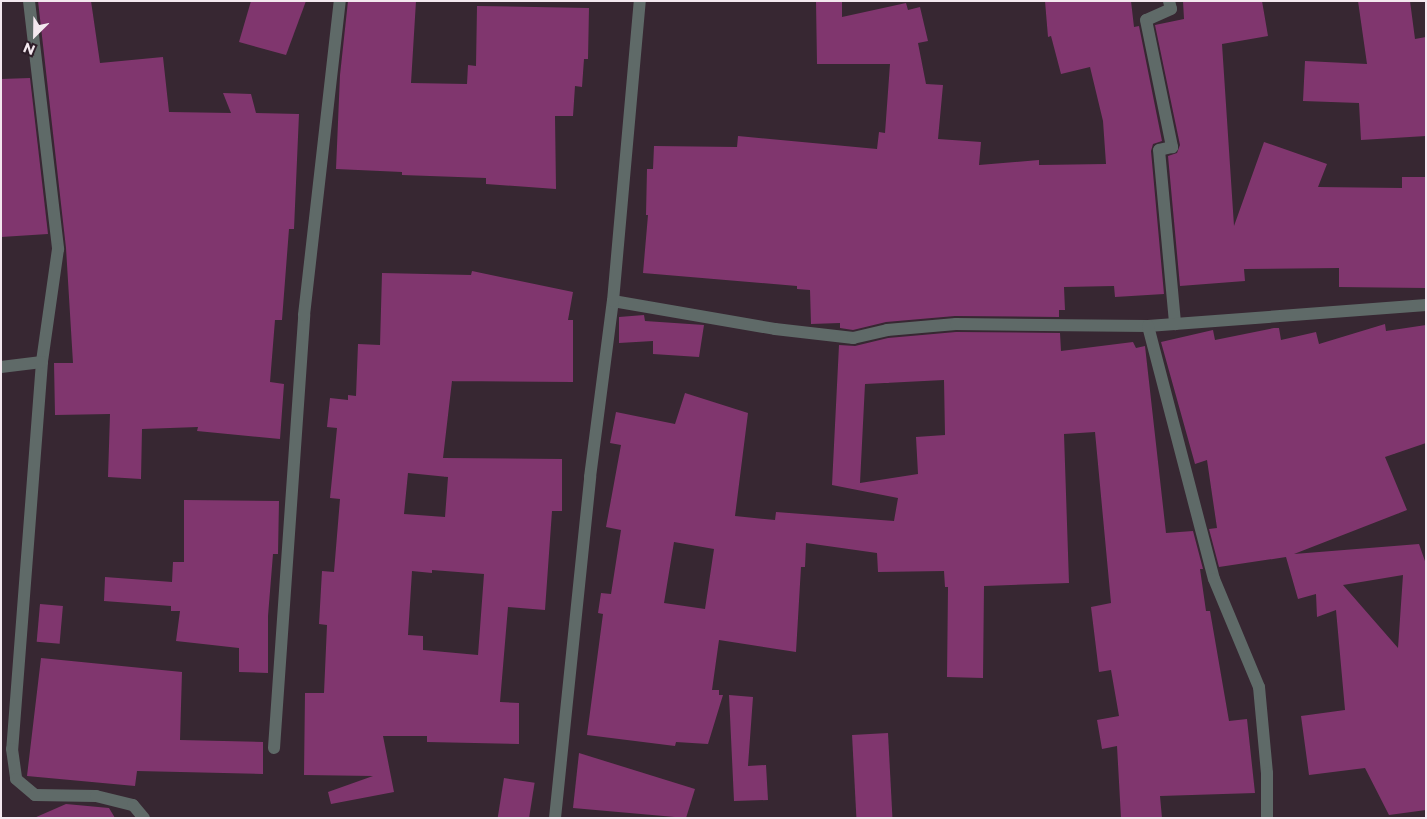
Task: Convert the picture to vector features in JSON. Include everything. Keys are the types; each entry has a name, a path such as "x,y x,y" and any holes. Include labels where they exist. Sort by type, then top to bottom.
{"street":[{"path":"30,1 58,249 42,362 12,749 16,779 35,795 96,796 133,805 144,818"},
{"path":"274,748 304,315 340,1"},
{"path":"555,818 590,477 613,301 640,1"},
{"path":"1169,1 1171,9 1146,20 1172,146 1159,150 1175,324"},
{"path":"613,301 775,329 853,338 887,330 956,324 1148,326 1426,305"},
{"path":"1148,326 1214,578 1258,687 1267,773 1267,818"},
{"path":"1,367 42,362"}],"building":[{"path":"38,1 91,1 100,63 163,57 169,112 231,113 223,93 251,94 256,113 299,114 294,229 289,229 282,320 275,320 270,382 284,384 280,439 197,431 198,427 142,429 141,479 108,477 110,414 55,415 54,363 73,363 66,248"},
{"path":"251,1 306,1 286,55 239,42"},
{"path":"348,1 416,1 411,83 467,84 468,65 476,66 477,6 589,8 588,59 584,59 582,87 575,86 573,116 555,116 556,189 486,184 486,178 402,175 402,172 336,169 340,75"},
{"path":"816,1 842,1 842,17 906,3 908,10 920,7 928,41 918,43 926,84 943,85 938,139 981,142 979,165 1039,160 1039,165 1106,164 1103,121 1090,67 1061,74 1051,36 1048,37 1045,1 1131,1 1134,27 1139,26 1162,141 1153,144 1151,151 1164,294 1115,297 1114,286 1064,287 1065,310 1059,310 1059,317 955,316 886,322 853,330 840,328 840,323 811,324 810,290 797,289 797,286 643,273 648,215 646,215 647,169 653,169 654,146 737,147 738,136 877,149 879,132 885,133 890,64 817,64"},
{"path":"1183,1 1262,1 1268,36 1222,44 1234,226 1264,142 1327,164 1318,187 1402,188 1402,177 1426,177 1426,288 1339,287 1339,268 1244,269 1245,281 1180,286 1168,156 1177,153 1180,145 1155,25 1184,19"},
{"path":"1358,1 1410,1 1415,39 1426,37 1426,136 1361,140 1359,103 1303,101 1305,61 1367,64"},
{"path":"30,78 48,234 1,237 1,79"},
{"path":"472,271 573,292 568,320 573,320 573,382 452,381 443,458 562,459 562,511 552,511 545,610 508,607 500,702 519,703 519,744 427,742 427,736 383,736 394,792 331,804 328,792 373,776 304,775 305,693 324,693 327,625 319,624 322,571 334,572 340,499 330,498 337,428 327,427 330,398 348,400 348,395 356,396 358,344 380,345 382,273 471,275","holes":["408,473 448,477 445,517 404,514","432,570 484,574 478,655 423,650 423,636 408,635 412,571 432,573"]},
{"path":"644,315 645,321 704,325 699,357 653,354 653,341 619,343 619,317"},
{"path":"1385,324 1386,331 1426,325 1426,443 1385,457 1407,510 1294,554 1419,544 1426,564 1426,810 1389,815 1365,768 1309,775 1301,716 1345,710 1336,610 1317,617 1316,594 1298,599 1286,557 1219,567 1209,529 1217,528 1207,460 1195,464 1161,342 1213,330 1215,340 1279,328 1281,340 1316,332 1319,344","holes":["1403,575 1398,648 1343,585"]},
{"path":"956,332 1060,333 1061,351 1133,342 1136,348 1145,346 1166,533 1193,531 1203,569 1200,569 1206,611 1210,611 1229,721 1247,719 1255,793 1160,796 1162,818 1121,818 1117,746 1102,749 1097,720 1119,716 1111,670 1099,672 1091,607 1111,603 1095,432 1064,434 1069,583 984,586 983,678 947,677 948,587 945,587 944,571 878,572 877,553 806,543 805,567 801,567 796,652 719,640 712,690 719,690 719,695 723,695 708,744 676,742 675,746 587,735 603,614 598,613 601,593 611,594 621,530 606,527 621,445 610,443 616,412 675,424 685,393 748,413 735,516 775,520 776,512 894,521 898,498 832,485 839,345 855,346 888,338","holes":["944,380 945,435 916,437 918,474 860,483 865,384","674,542 714,549 705,609 664,603"]},
{"path":"184,500 279,501 278,554 273,554 268,616 268,673 239,672 239,648 176,641 180,611 171,611 171,606 104,601 105,577 172,582 173,562 184,562"},
{"path":"40,604 63,606 60,644 37,642"},
{"path":"41,658 182,672 180,740 263,742 263,774 137,771 135,786 27,776"},
{"path":"729,695 753,697 748,766 766,765 768,800 734,801"},
{"path":"888,733 892,818 856,818 852,735"},
{"path":"579,753 695,789 686,818 573,808"},
{"path":"504,778 535,783 529,818 498,818"},
{"path":"66,804 109,808 115,818 34,818"}]}
